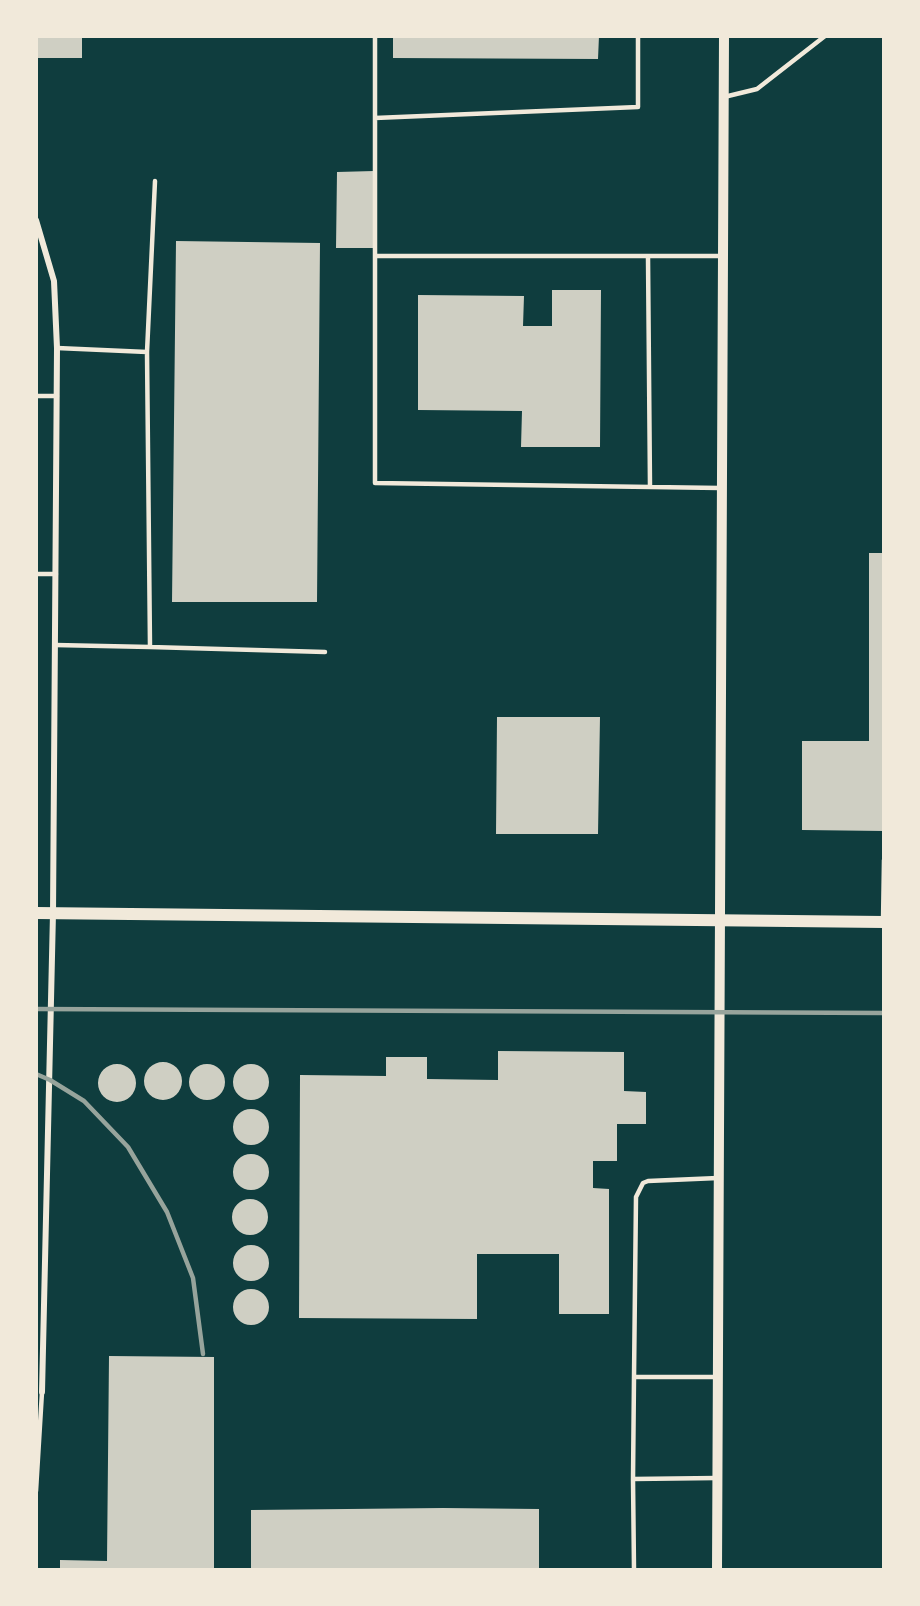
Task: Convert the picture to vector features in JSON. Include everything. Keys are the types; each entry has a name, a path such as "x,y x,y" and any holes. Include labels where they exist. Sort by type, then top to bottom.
{"main road":[{"path":"36,913 883,922"}],"street":[{"path":"717,1570 720,488 724,36"},
{"path":"36,220 54,281 57,348 53,913 42,1392"}],"lane":[{"path":"375,36 375,483 720,488"},
{"path":"375,118 638,107 638,36"},
{"path":"723,97 757,89 825,36"},
{"path":"150,647 147,352 155,181"},
{"path":"375,256 722,256"},
{"path":"648,257 650,487"},
{"path":"57,348 147,352"},
{"path":"36,396 57,396"},
{"path":"36,574 56,574"},
{"path":"55,645 325,652"},
{"path":"883,922 884,860"},
{"path":"634,1570 636,1197 639,1188 648,1180 718,1178"},
{"path":"36,1346 44,1346"},
{"path":"634,1377 718,1377"},
{"path":"36,1491 42,1392"},
{"path":"633,1479 717,1478"}],"building":[{"path":"36,36 82,36 82,58 36,58"},
{"path":"393,36 599,36 598,59 393,58"},
{"path":"374,171 374,248 336,248 337,172"},
{"path":"176,241 320,243 317,602 172,602"},
{"path":"552,290 601,290 600,447 521,447 522,411 418,410 418,295 524,296 523,326 552,326"},
{"path":"869,553 884,553 884,831 802,830 802,741 869,741"},
{"path":"497,717 600,717 598,834 496,834"},
{"path":"498,1051 624,1052 624,1091 646,1092 646,1124 617,1124 617,1161 593,1161 593,1188 609,1189 609,1314 559,1314 559,1254 477,1254 477,1319 299,1318 300,1075 386,1076 386,1057 427,1057 427,1079 498,1080"},
{"path":"163,1062 176,1068 182,1081 176,1094 163,1100 150,1094 144,1081 150,1068"},
{"path":"117,1064 130,1070 136,1083 130,1096 117,1102 104,1096 98,1083 104,1070"},
{"path":"207,1064 220,1069 225,1082 220,1095 207,1100 194,1095 189,1082 194,1069"},
{"path":"251,1064 264,1069 269,1082 264,1095 251,1100 238,1095 233,1082 238,1069"},
{"path":"251,1109 264,1114 269,1127 264,1140 251,1145 238,1140 233,1127 238,1114"},
{"path":"251,1154 264,1159 269,1172 264,1185 251,1190 238,1185 233,1172 238,1159"},
{"path":"250,1199 263,1204 268,1217 263,1230 250,1235 237,1230 232,1217 237,1204"},
{"path":"251,1245 264,1250 269,1263 264,1276 251,1281 238,1276 233,1263 238,1250"},
{"path":"251,1289 264,1294 269,1307 264,1320 251,1325 238,1320 233,1307 238,1294"},
{"path":"109,1356 214,1357 214,1570 60,1570 60,1560 107,1561"},
{"path":"539,1509 539,1570 251,1570 251,1510"}],"railway":[{"path":"36,1009 884,1013"},
{"path":"36,1074 84,1101 128,1147 167,1212 193,1278 203,1354"}]}
